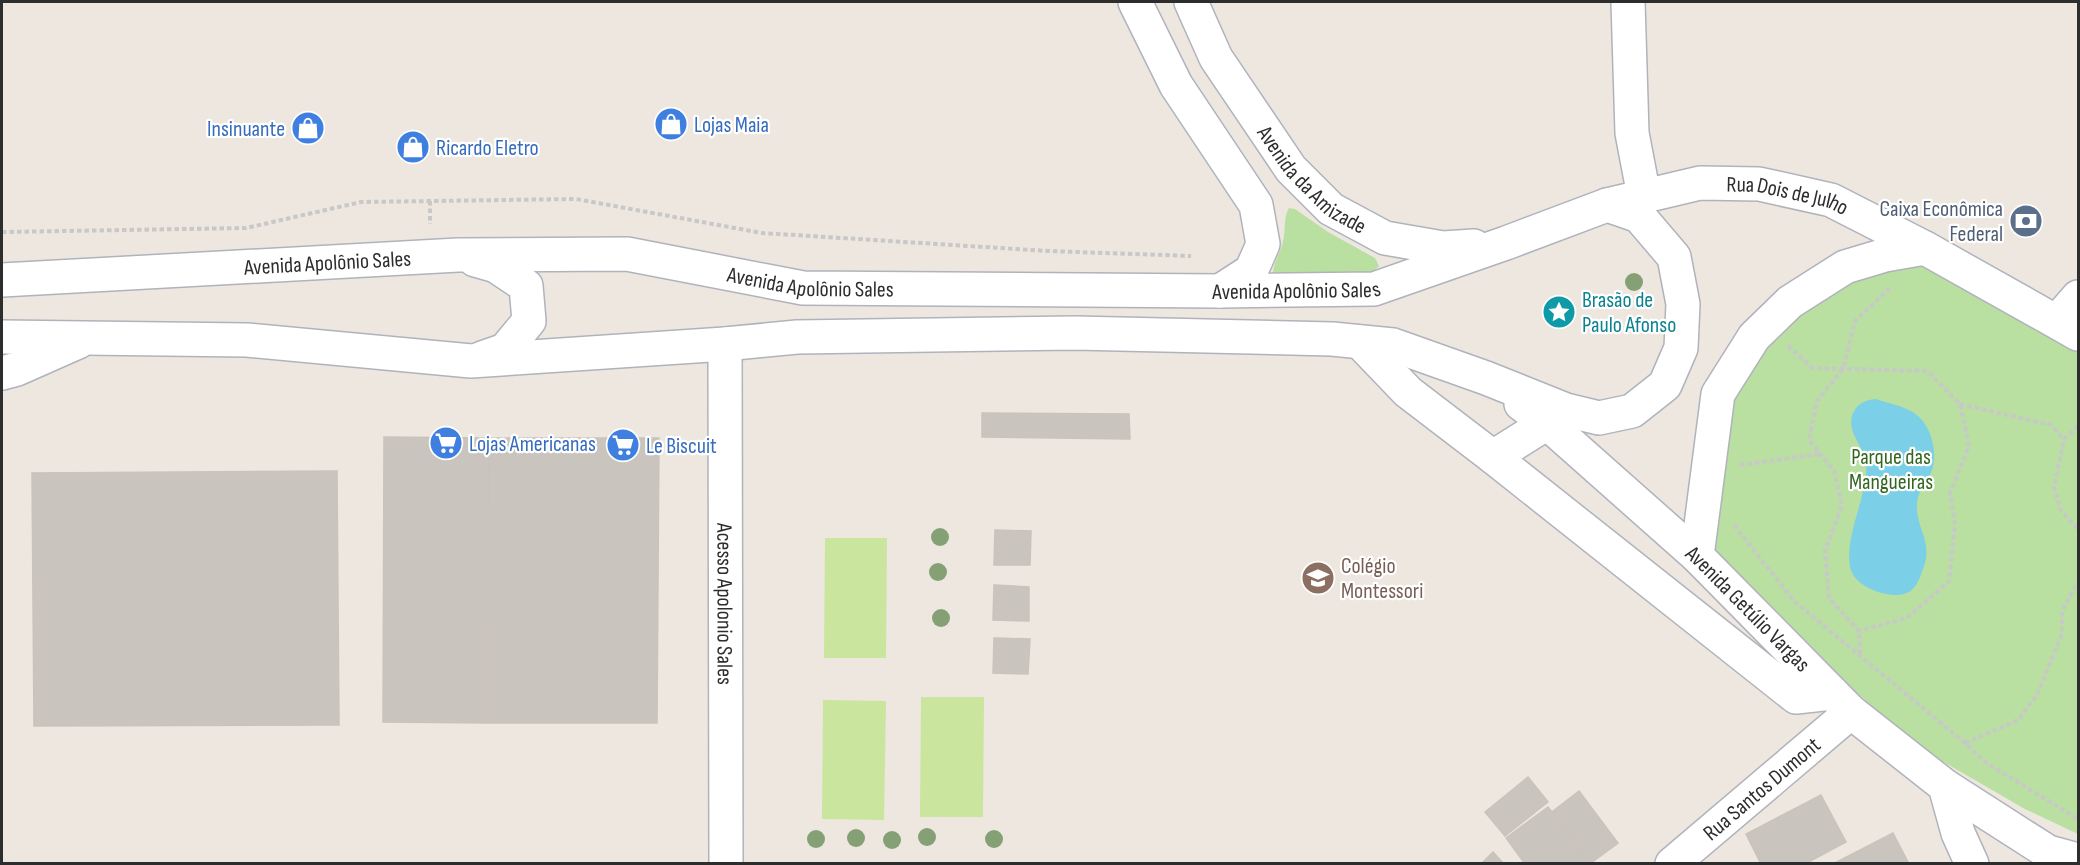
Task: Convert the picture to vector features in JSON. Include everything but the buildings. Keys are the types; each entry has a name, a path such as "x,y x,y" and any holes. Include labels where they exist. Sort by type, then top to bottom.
{"street":[{"path":"1135,2 1176,85 1256,205 1263,244 1251,271 1220,291"},
{"name":"Avenida da Amizade","path":"1191,2 1216,58 1291,169 1332,209 1385,238 1443,248 1506,243"},
{"path":"1628,2 1632,133 1644,196"},
{"path":"1176,85 1216,58"},
{"name":"Rua Dois de Julho","path":"1607,205 1700,183 1759,184 1831,200 1925,248 2068,327"},
{"path":"1486,378 1566,410 1599,418 1632,411 1665,385 1681,348 1683,304 1674,257 1639,216 1607,205"},
{"name":"Avenida Apolônio Sales","path":"7,276 458,255 627,254 803,288 1374,290 1607,205"},
{"path":"1697,556 1718,394 1754,337 1790,302 1845,267 1885,255 1925,248"},
{"path":"458,255 496,266 526,286 529,321 505,350 471,361"},
{"path":"2068,327 2079,297"},
{"name":"Avenida Apolônio Sales","path":"2,337 248,340 471,361 797,337 1075,333 1332,339 1393,345 1486,378"},
{"name":"Avenida Apolônio Sales","path":"2,373 17,369 90,337"},
{"path":"1360,342 1408,392 1796,697 1842,703"},
{"name":"Acesso Apolonio Sales","path":"725,344 726,864"},
{"name":"Avenida Getúlio Vargas","path":"1486,378 1547,423 1697,556 1842,703 1945,786 2048,852 2079,860"},
{"path":"1493,457 1547,423"},
{"name":"Rua Santos Dumont","path":"1672,864 1842,703"},
{"path":"1945,786 1958,833 1972,864"}],"path":[{"path":"1860,655 1859,631 1829,598 1826,551 1842,505 1834,471 1809,441 1817,402 1843,369 1855,321 1892,285"},
{"path":"1782,341 1813,368 1927,371 1960,404 2051,425 2064,439"},
{"path":"1859,631 1907,618 1949,581 1955,524 1950,493 1969,446 1960,404"},
{"path":"2079,426 2064,439 2054,487 2061,511 2079,529"},
{"path":"1739,465 1820,453"},
{"path":"1733,514 1734,526 1794,601 1985,762 2079,819"},
{"path":"1965,743 2018,720 2037,695 2062,634 2062,611 2079,581"}],"green space":[{"path":"1289,208 1295,209 1328,232 1375,258 1379,266 1373,272 1366,274 1279,275 1273,273 1284,237"},
{"name":"Parque das Mangueiras","path":"1925,248 2078,317 2078,834 2025,809 1914,745 1722,568 1711,533 1711,394 1779,295"},
{"path":"825,538 887,538 886,658 824,658"},
{"path":"921,697 984,697 983,817 920,817"},
{"path":"823,700 886,701 884,820 822,819"}],"water":[{"path":"1876,399 1905,408 1920,418 1932,438 1934,455 1932,470 1919,494 1917,503 1926,559 1921,575 1912,590 1894,595 1876,591 1860,582 1851,570 1849,558 1866,476 1865,457 1852,428 1852,416 1861,403"}],"place":[{"name":"Lojas Maia","path":"671,124"},
{"name":"Insinuante","path":"308,128"},
{"name":"Ricardo Eletro","path":"413,147"},
{"name":"Caixa Econômica Federal","path":"2026,221"},
{"name":"Brasão de Paulo Afonso","path":"1559,312"},
{"name":"Lojas Americanas","path":"446,443"},
{"name":"Le Biscuit","path":"623,445"},
{"name":"Colégio Montessori","path":"1318,578"}]}
